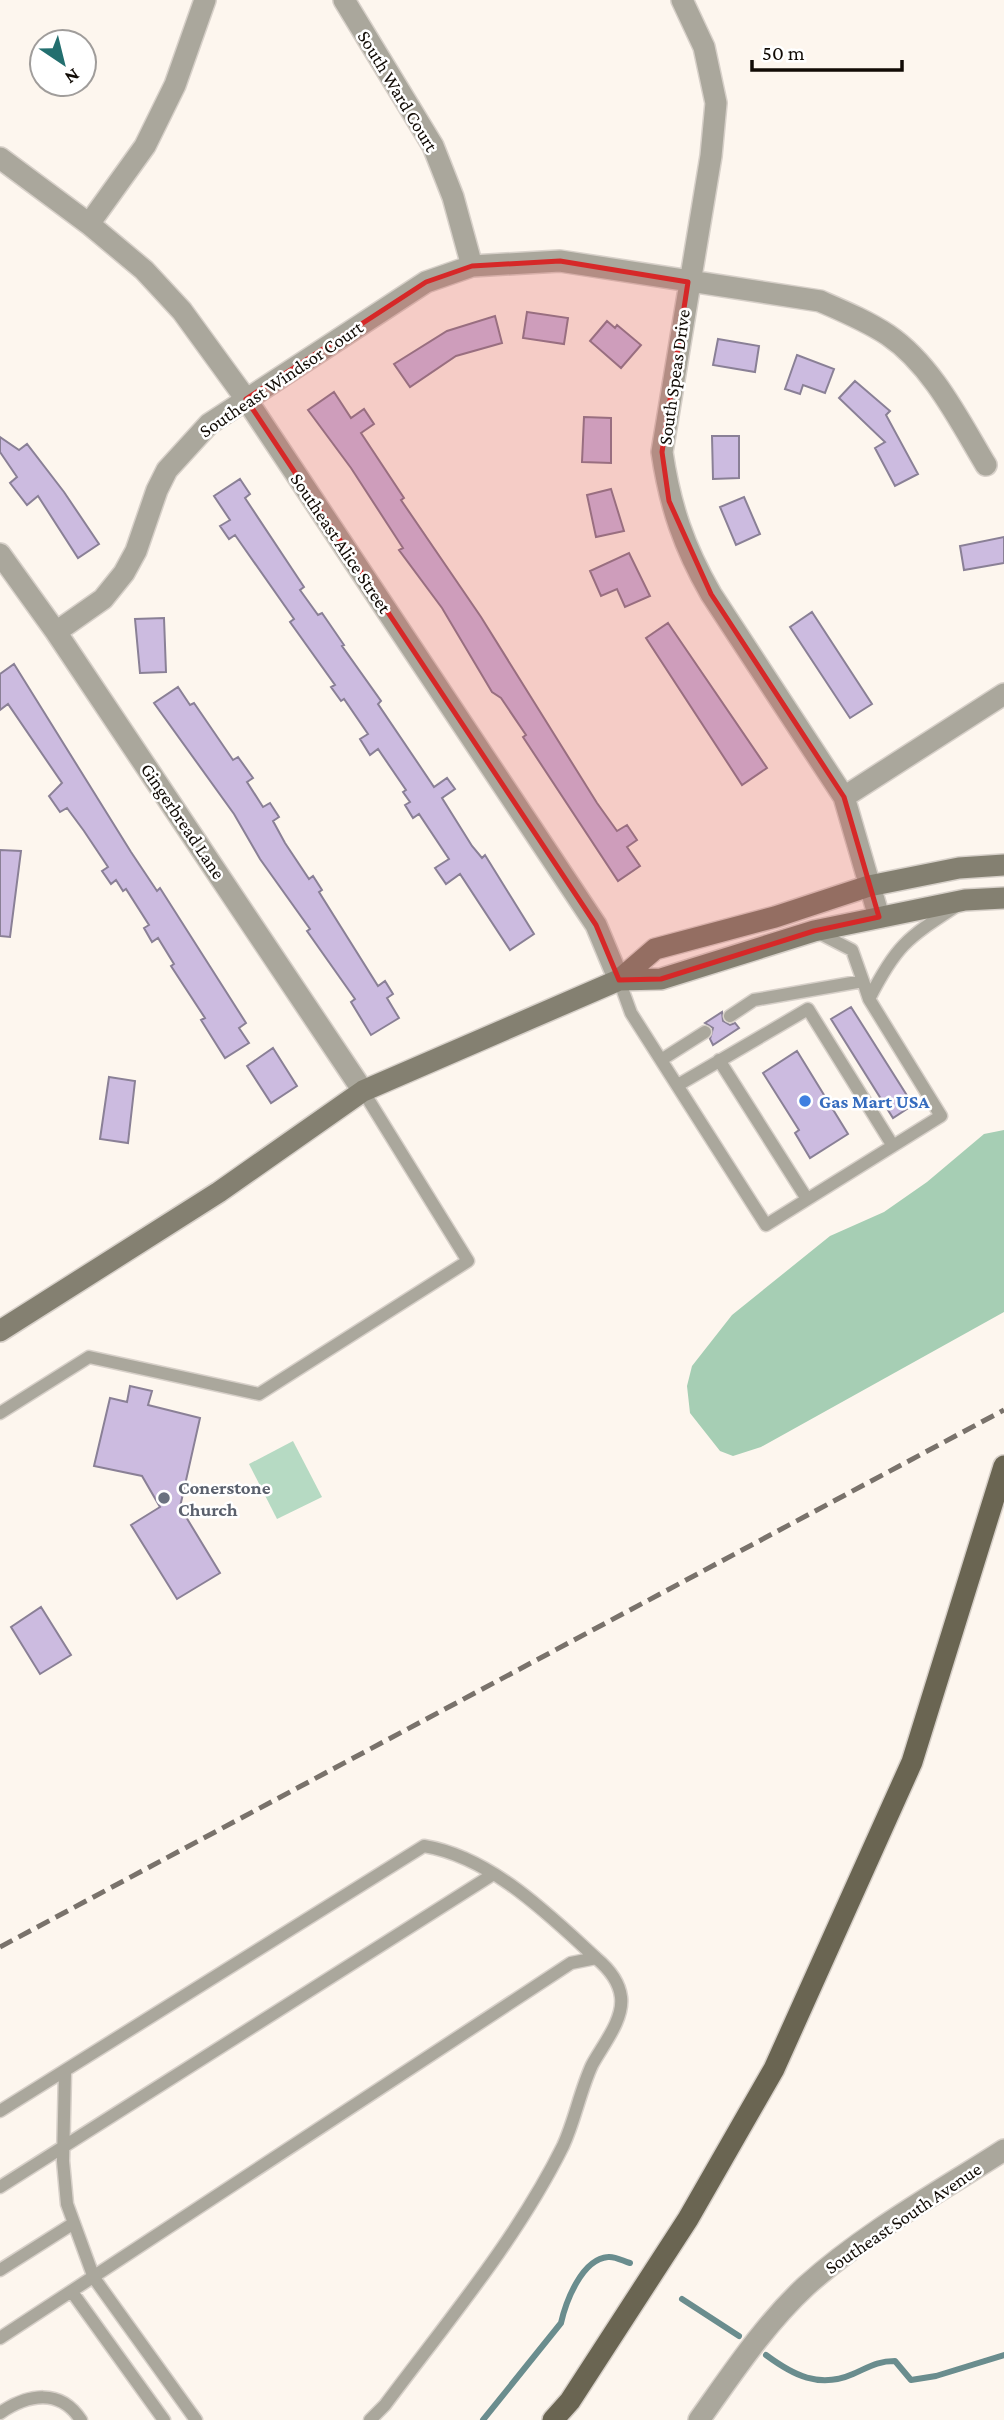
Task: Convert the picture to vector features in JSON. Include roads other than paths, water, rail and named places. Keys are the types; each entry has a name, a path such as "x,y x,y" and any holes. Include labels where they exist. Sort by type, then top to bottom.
{"main road":[{"path":"0,1331 219,1192 363,1091 620,981 655,949 775,917 869,886 959,868 1004,865"},
{"path":"620,981 661,979 814,931 965,900 1004,898"},
{"path":"554,2420 570,2401 688,2219 774,2069 912,1762 1004,1466"}],"street":[{"path":"89,224 145,146 175,85 205,0"},
{"name":"South Ward Court","path":"344,0 433,146 453,197 472,266"},
{"name":"South Speas Drive","path":"682,0 704,47 716,103 711,156 688,282 663,452 670,501 692,561 844,797 879,917"},
{"name":"Southeast Alice Street","path":"0,158 89,224 144,270 182,311 246,399 596,925 620,981"},
{"name":"Southeast Windsor Court","path":"57,632 103,599 124,573 136,551 157,490 185,446 209,424 426,282 472,266 560,261 820,301 857,317 890,336 918,361 986,465"},
{"name":"Gingerbread Lane","path":"0,554 57,632 363,1091"},
{"path":"844,797 1004,694"},
{"name":"Southeast South Avenue","path":"699,2420 752,2346 805,2287 860,2243 1004,2150"}],"lane":[{"path":"869,999 889,960 911,936 965,900"},
{"path":"620,981 631,1013 766,1225 941,1116 869,999 852,950 814,931"},
{"path":"730,1016 754,1000 863,981"},
{"path":"804,992 808,1009 893,1146"},
{"path":"678,1086 808,1009"},
{"path":"661,1060 705,1032"},
{"path":"719,1060 807,1199"},
{"path":"0,1413 89,1357 259,1394 468,1261 363,1091"},
{"path":"0,2111 424,1846 458,1854 541,1908 611,1970 621,1997 618,2016 591,2067 564,2143 536,2194 465,2299 385,2405 370,2420"},
{"path":"0,2187 492,1875"},
{"path":"0,2338 571,1963 596,1958"},
{"path":"65,2072 64,2147 67,2204 94,2278 195,2420"},
{"path":"0,2270 74,2223"},
{"path":"72,2292 164,2420"},
{"path":"0,2413 18,2401 59,2399 72,2406 81,2420"}],"waterway":[{"path":"483,2420 561,2323 571,2293 590,2265 608,2257 630,2263"},
{"path":"682,2299 739,2336"},
{"path":"766,2355 796,2374 818,2380 841,2378 889,2361 895,2361 911,2380 936,2376 1004,2355"}],"railway":[{"path":"0,1947 1004,1410"}],"place":[{"name":"Gas Mart USA","path":"805,1101"},
{"name":"Conerstone Church","path":"164,1498"}]}
